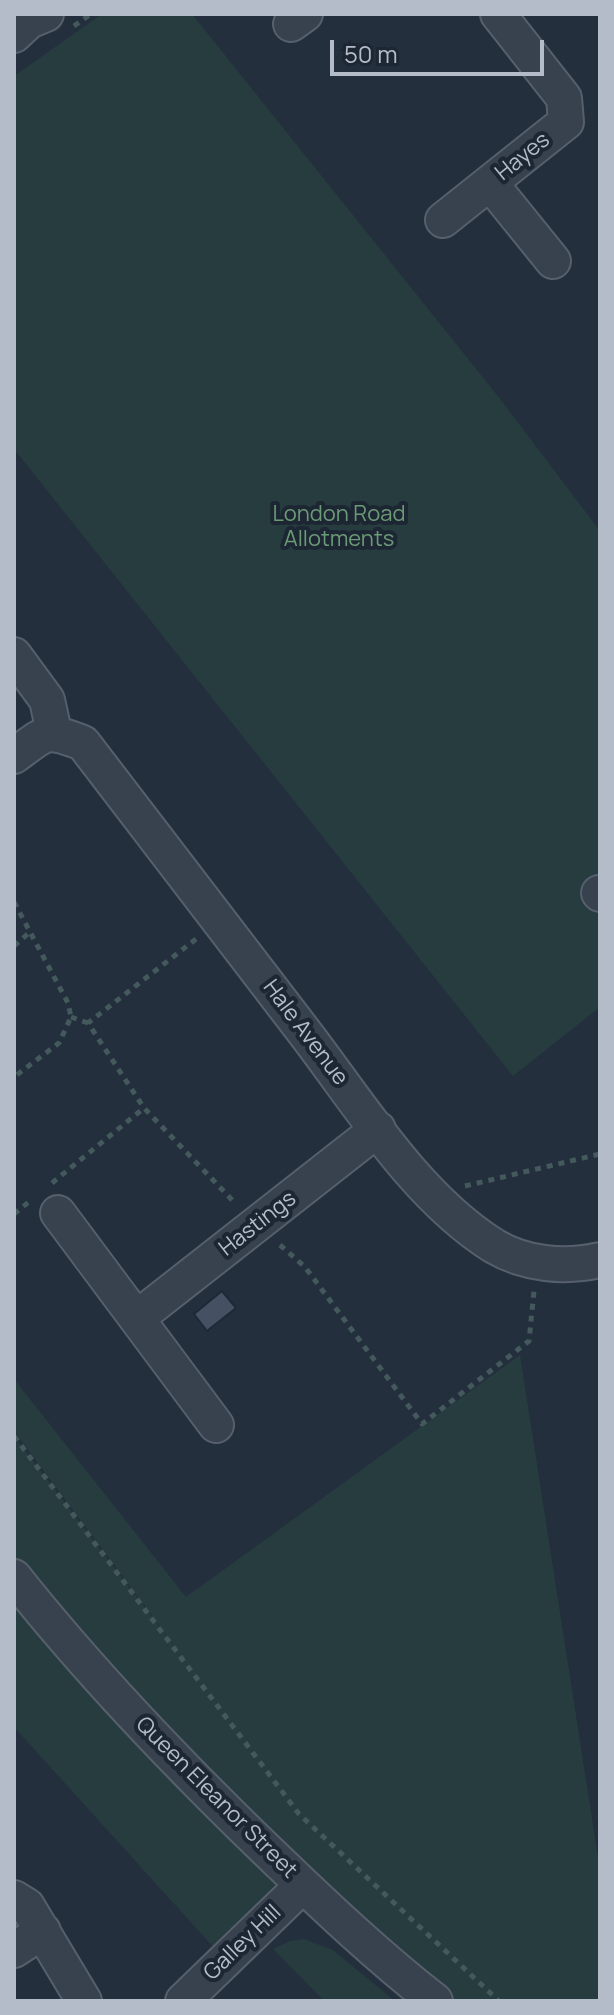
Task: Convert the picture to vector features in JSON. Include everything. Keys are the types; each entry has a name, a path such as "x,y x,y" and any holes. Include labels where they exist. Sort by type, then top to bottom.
{"street":[{"name":"Hayes","path":"443,220 566,122 564,98 498,14"},
{"name":"Hayes","path":"490,183 553,261"},
{"path":"14,655 47,700 54,732 41,736 14,756"},
{"name":"Hale Avenue","path":"54,732 83,743 378,1129 451,1213 496,1247 537,1263 576,1266 600,1260"},
{"name":"Hastings","path":"137,1318 378,1129"},
{"path":"58,1213 216,1425"},
{"name":"Queen Eleanor Street","path":"14,1577 62,1638 199,1785 384,1961 435,2001"},
{"name":"Galley Hill","path":"183,2001 303,1885"},
{"path":"14,1898 27,1906 84,2001"},
{"path":"14,1950 43,1931"}],"path":[{"path":"14,902 68,1003 71,1017 59,1043 14,1077"},
{"path":"88,1023 220,920"},
{"path":"14,946 30,932"},
{"path":"71,1017 88,1023 144,1108 256,1225 305,1267 422,1424 529,1341 537,1263"},
{"path":"58,1213 40,1193 144,1108"},
{"path":"431,1193 600,1154"},
{"path":"14,1436 299,1814 499,2001"}],"green space":[{"name":"London Road Allotments","path":"102,14 192,14 501,400 600,531 600,1007 513,1076 14,449 14,76"},
{"path":"520,1355 600,1870 600,2001 435,2001 303,1886 225,1960 14,1727 14,1436 188,1664 14,1431 14,1379 186,1597"},
{"path":"304,1939 333,1950 395,2001 324,2001 273,1949"}],"building":[{"path":"222,1291 236,1308 207,1331 194,1314"}]}
